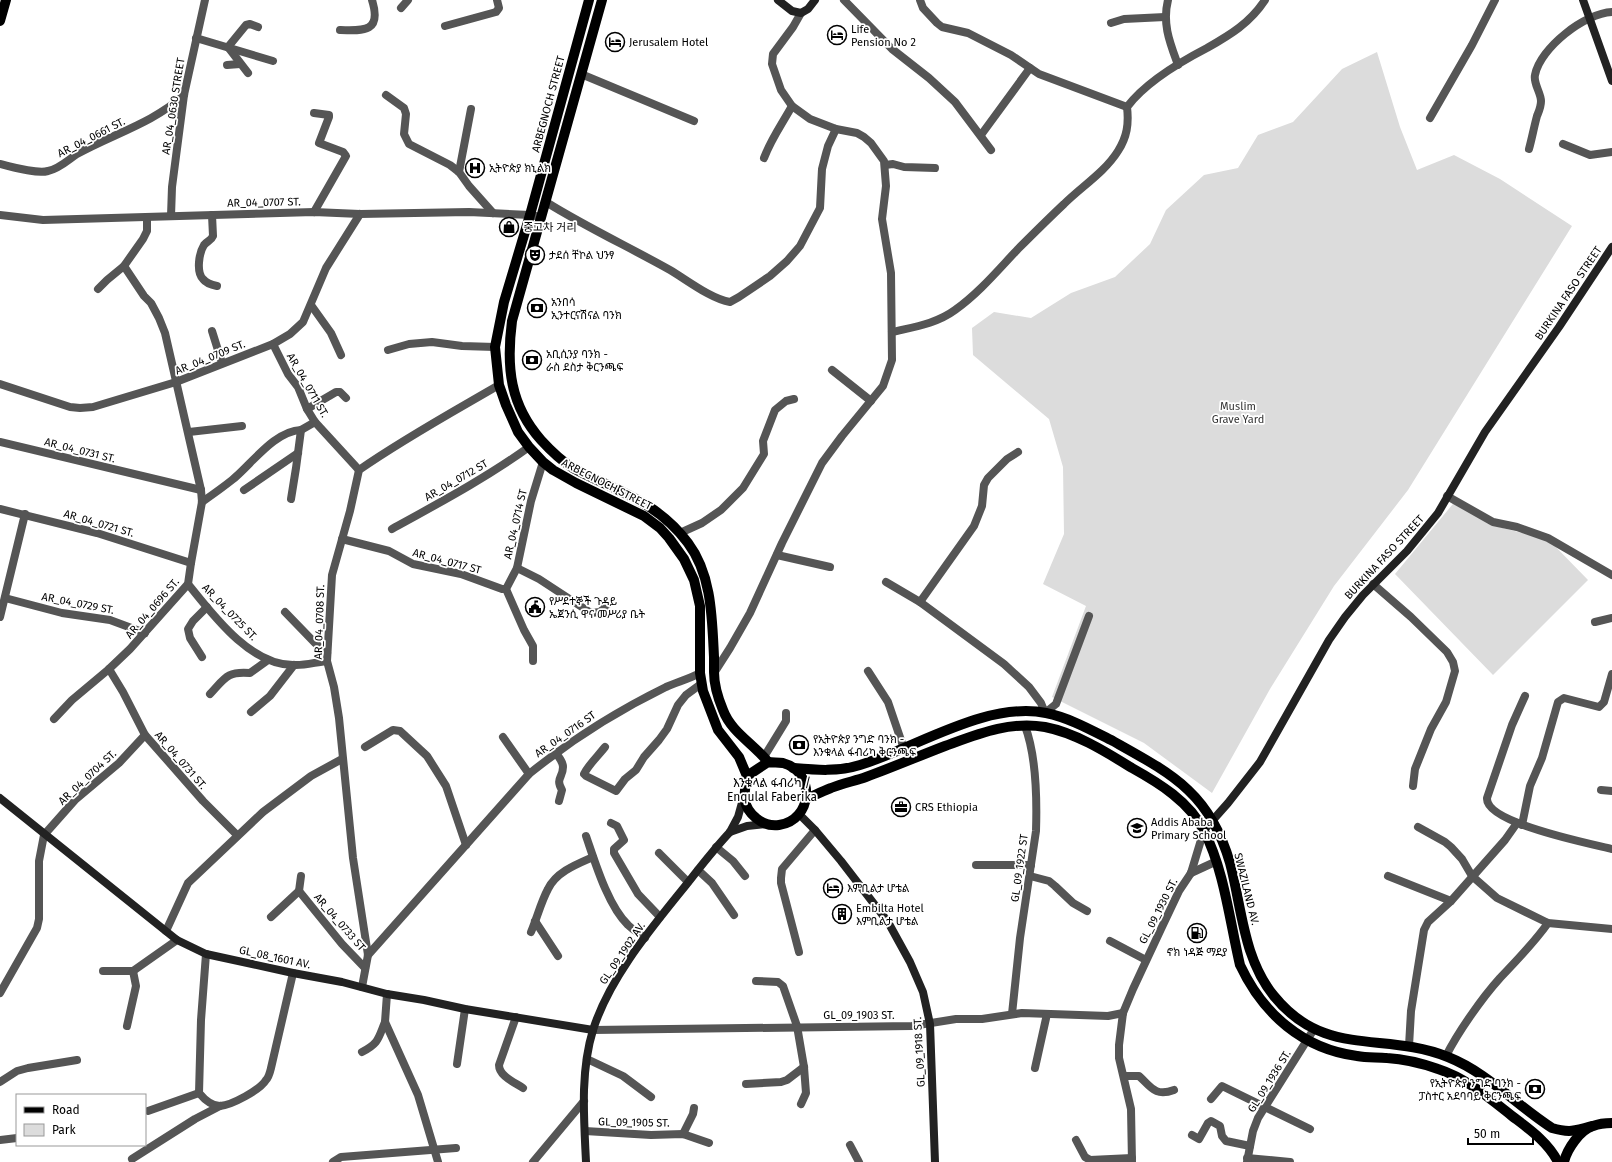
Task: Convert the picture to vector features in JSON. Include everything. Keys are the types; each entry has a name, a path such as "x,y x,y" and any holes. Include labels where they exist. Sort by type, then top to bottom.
{"main road":[{"path":"0,22 6,0"},
{"name":"ARBEGNOCH STREET","path":"589,0 530,215 504,302 495,348 499,385 511,418 518,432 543,462 553,470 576,483 644,516 660,528 674,543 694,580 700,606 701,684 714,722 739,757 747,776"},
{"name":"ARBEGNOCH STREET","path":"602,0 512,321 509,349 510,370 519,408 532,429 550,451 579,470 637,498 666,518 689,544 701,568 708,591 714,648 714,673 719,699 729,722 766,759"},
{"path":"778,0 792,11 801,13 815,0"},
{"path":"1583,0 1612,81"},
{"name":"BURKINA FASO STREET","path":"1204,830 1213,821 1260,762 1335,630 1353,606 1416,540 1438,513 1485,432 1559,327 1612,248"},
{"name":"SWAZILAND AV.","path":"793,768 820,771 859,766 959,726 987,717 1017,712 1045,713 1075,722 1157,765 1190,791 1207,810 1230,862 1246,936 1251,954 1259,973 1281,1003 1302,1021 1314,1029 1343,1039 1409,1046 1446,1056 1463,1063 1494,1082 1552,1128 1573,1132 1592,1126 1612,1123"},
{"name":"SWAZILAND AV.","path":"806,799 830,788 866,777 989,730 1013,725 1044,727 1064,732 1101,750 1150,778 1178,798 1196,818 1204,830 1217,861 1240,965 1248,981 1272,1012 1281,1021 1307,1041 1326,1050 1346,1055 1403,1060 1449,1073 1474,1086 1535,1134 1554,1153 1558,1162"},
{"path":"766,759 783,763 793,768 800,774 804,781 806,799 804,807 792,820 784,824 767,824 758,820 751,814 744,799 747,776 766,759"},
{"name":"GL_08_1601 AV.","path":"0,798 44,835 177,940 206,954 362,987 387,994 593,1030"},
{"name":"GL_09_1902 AV.","path":"586,1162 584,1101 587,1059 593,1030 608,993 660,917 716,847 730,832 738,817 744,799"},
{"name":"GL_09_1918 ST.","path":"799,814 815,830 872,900 898,937 923,992 930,1024 935,1162"},
{"name":"GL_09_1902 AV.","path":"730,832 747,826 767,824"},
{"path":"1564,1162 1570,1146 1577,1137 1592,1126"}],"street":[{"name":"AR_04_0630 STREET","path":"171,216 172,187 184,96 205,0"},
{"path":"340,30 367,30 371,26 375,12 372,0"},
{"path":"401,8 408,0"},
{"path":"445,26 496,12 499,8 497,0"},
{"path":"844,0 892,49 929,78 955,102 991,150"},
{"path":"920,0 923,8 942,27 968,32 1012,54 1030,68 1050,79 1098,95 1127,108"},
{"path":"1168,0 1165,17 1167,34 1178,65"},
{"path":"892,332 927,324 945,316 968,300 1065,202 1086,184 1117,153 1126,135 1128,122 1127,108 1135,96 1178,65 1237,30 1254,16 1265,0"},
{"path":"1430,118 1495,0"},
{"path":"1529,149 1541,108 1541,100 1535,74 1542,58 1560,38 1589,18 1598,14 1612,12"},
{"path":"714,673 742,629 776,555 822,463 831,449 883,386 892,360 890,264 882,219 886,186 885,165 875,147 864,137 857,133 836,130 810,119 792,106 781,90 772,64 772,57 774,51 793,27 801,13"},
{"path":"1111,23 1124,19 1165,17"},
{"path":"228,47 246,25 258,26"},
{"path":"196,38 273,61"},
{"path":"228,47 248,73"},
{"path":"227,65 240,64"},
{"path":"981,135 1030,68"},
{"path":"581,74 694,120"},
{"path":"386,95 404,108 406,114 404,134 409,144 450,165 459,172 493,214"},
{"name":"AR_04_0661 ST.","path":"0,164 37,171 48,171 61,165 77,154 145,122 168,109 184,96"},
{"path":"764,158 770,142 792,106"},
{"path":"459,172 471,109"},
{"path":"314,113 326,113 329,115 319,143 344,152 346,156 314,212"},
{"path":"546,202 568,216 670,270 717,298 730,302 770,276 783,265 800,246 820,208 822,169 828,146 836,130"},
{"path":"1563,144 1590,155 1612,152"},
{"path":"885,165 893,164 904,167 936,168"},
{"name":"AR_04_0707 ST.","path":"0,215 43,220 314,212 360,214 468,212 530,215 541,217"},
{"name":"AR_04_0709 ST.","path":"0,384 70,407 92,407 176,382 273,344 298,328 303,322 326,268 360,214"},
{"path":"212,215 213,236 200,253 200,274 204,281 217,286"},
{"path":"98,289 124,266 143,239 147,231 146,217"},
{"name":"AR_04_0696 ST.","path":"54,719 72,700 109,669 188,584 190,562 202,502 201,490 189,432 165,333 159,318 150,303 124,266"},
{"path":"311,305 331,333 341,355"},
{"path":"212,331 222,363"},
{"path":"388,350 409,344 432,342 495,348"},
{"name":"AR_04_0711 ST.","path":"273,344 288,374 298,387 307,409 315,422 359,470"},
{"path":"832,370 871,401"},
{"path":"359,470 432,422 499,385"},
{"path":"307,409 336,392 340,392 346,398"},
{"path":"680,533 702,523 721,510 743,488 764,454 763,441 775,410 786,400 794,399"},
{"path":"202,502 232,481 265,449 290,432 301,430 315,422"},
{"path":"189,432 242,426"},
{"path":"291,499 301,430"},
{"name":"AR_04_0731 ST.","path":"0,442 201,490"},
{"name":"AR_04_0712 ST","path":"392,529 464,490 506,464 529,447"},
{"path":"920,602 974,526 982,506 984,486 988,478 1007,458 1018,452"},
{"path":"244,490 298,453"},
{"name":"AR_04_0714 ST","path":"504,589 517,568 532,501 543,462"},
{"name":"AR_04_0708 ST.","path":"359,470 332,575 327,657 339,718 353,858 368,955 362,987"},
{"path":"1447,496 1493,522 1517,527 1548,538 1612,575"},
{"name":"AR_04_0721 ST.","path":"0,509 97,533 190,562"},
{"path":"0,617 25,514"},
{"name":"AR_04_0717 ST","path":"342,539 389,551 413,564 461,574 504,589"},
{"path":"776,555 830,567"},
{"path":"517,568 539,579 591,613 600,612 608,604"},
{"path":"886,582 920,602 1004,664 1029,687 1041,703 1045,713 1056,704 1089,616"},
{"name":"AR_04_0725 ST.","path":"188,584 232,633 249,649 268,660 294,665 327,657"},
{"path":"1373,584 1411,617 1447,652 1453,662 1455,670 1446,702 1431,729 1415,770 1413,786"},
{"path":"504,589 533,646 533,661"},
{"name":"AR_04_0729 ST.","path":"5,598 62,613 110,620 144,633"},
{"path":"202,656 190,638 188,629 193,621 207,606"},
{"path":"285,612 327,657"},
{"path":"1596,622 1612,618"},
{"path":"210,694 230,675 237,672 250,673 268,660"},
{"path":"251,712 270,696 294,665"},
{"name":"AR_04_0731 ST.","path":"109,669 123,692 145,735 203,801 237,835"},
{"path":"868,671 888,702 904,748"},
{"name":"AR_04_0716 ST","path":"368,955 529,774 555,752 602,722 668,686 700,673"},
{"path":"1409,1046 1411,1011 1424,930 1431,920 1451,901 1520,824 1530,786 1542,758 1558,702 1564,698 1599,707 1604,702 1612,674"},
{"path":"605,746 593,762 588,766 584,774 616,791 625,779 636,770 644,757 659,740 667,728 678,704 686,695 701,684"},
{"path":"1525,696 1512,724 1487,801 1491,809 1520,824 1551,834 1612,849"},
{"path":"766,759 786,721 786,713"},
{"name":"GL_09_1922 ST","path":"1012,1014 1020,938 1034,847 1036,815 1031,750 1026,726"},
{"path":"365,747 393,730 400,731 427,756 446,786 466,845"},
{"name":"AR_04_0704 ST.","path":"44,835 75,800 119,763 145,735"},
{"path":"503,736 529,774"},
{"path":"555,752 563,766 563,770 559,778 559,784 562,790 559,801"},
{"path":"166,931 188,883 237,835 263,812 311,776 342,759"},
{"path":"1601,790 1612,791"},
{"path":"611,823 617,826 624,840 614,849 614,853 638,894 660,917"},
{"path":"1418,827 1451,847 1462,858 1472,876 1497,898 1548,923 1612,929"},
{"path":"799,952 782,883 781,873 786,864 815,830"},
{"path":"1191,873 1204,830"},
{"path":"0,993 37,928 39,919 39,862 44,835"},
{"path":"586,836 593,858 615,907 627,924 645,938"},
{"path":"716,847 733,861 745,876"},
{"path":"659,853 688,882"},
{"path":"530,932 548,888 553,882 570,868 593,858"},
{"path":"1191,873 1217,861"},
{"path":"976,865 1031,865"},
{"path":"698,870 712,883 734,915"},
{"name":"GL_09_1930 ST.","path":"1132,1160 1131,1109 1119,1058 1123,1013 1146,960 1179,891 1191,873"},
{"name":"AR_04_0733 ST","path":"271,917 299,891 301,876"},
{"path":"1030,876 1049,881 1073,902 1087,911"},
{"path":"1388,876 1451,901"},
{"name":"AR_04_0733 ST","path":"299,891 342,944 365,968"},
{"path":"535,921 558,956"},
{"path":"1446,1056 1458,1035 1492,989 1536,940 1548,923"},
{"path":"103,971 132,971 177,940"},
{"name":"GL_09_1930 ST.","path":"1110,941 1146,960"},
{"path":"206,954 201,1020 199,1093 207,1102 220,1106"},
{"path":"127,1026 136,986 132,971"},
{"path":"132,1160 195,1119 220,1106 253,1092 266,1080 271,1068 293,973"},
{"path":"756,981 781,983 797,1026 804,1067 806,1093 801,1104"},
{"path":"362,1052 373,1046 377,1041 385,1022 387,994"},
{"path":"457,1064 465,1008"},
{"name":"GL_09_1903 ST.","path":"593,1030 797,1026 912,1026 956,1019 982,1019 1032,1012 1047,1014 1108,1016 1123,1013"},
{"path":"1035,1068 1047,1014"},
{"path":"516,1017 499,1065 499,1069 502,1074 523,1088"},
{"path":"385,1022 418,1095 436,1150 438,1162"},
{"name":"GL_09_1936 ST.","path":"1290,1162 1247,1160 1258,1118 1314,1029"},
{"path":"587,1059 623,1076 651,1097"},
{"path":"0,1082 17,1071 77,1060"},
{"path":"746,1084 781,1082 794,1075 804,1067"},
{"path":"1124,1076 1139,1076 1157,1092 1168,1092 1174,1090"},
{"path":"1211,1099 1222,1086 1265,1106 1276,1114 1310,1129"},
{"path":"148,1111 199,1093"},
{"path":"533,1162 584,1101"},
{"name":"GL_09_1905 ST.","path":"683,1134 693,1114 694,1108"},
{"path":"1192,1135 1198,1139 1200,1138 1208,1122 1211,1121 1220,1126 1222,1136 1226,1141 1250,1146"},
{"name":"GL_09_1905 ST.","path":"584,1131 651,1135 683,1134 709,1143"},
{"path":"0,1140 16,1138"},
{"path":"1076,1140 1084,1157 1090,1160 1132,1160"},
{"path":"850,1144 859,1162"},
{"path":"333,1162 341,1157 456,1148"}],"green space":[{"name":"Muslim Grave Yard","path":"1377,52 1400,127 1417,170 1454,155 1500,179 1572,226 1408,490 1334,586 1270,689 1212,793 1144,743 1052,697 1086,606 1043,584 1064,534 1063,467 1049,419 973,355 972,328 994,312 1031,318 1071,293 1115,277 1150,244 1166,210 1204,175 1238,168 1258,135 1293,122 1342,69"},
{"path":"1457,499 1495,526 1549,540 1588,580 1493,675 1395,574"}],"place":[{"name":"Life Pension No 2","path":"837,35"},
{"name":"Jerusalem Hotel","path":"615,42"},
{"name":"ኢትዮጵያ ክኒልክ","path":"475,168"},
{"name":"중고차 거리","path":"509,227"},
{"name":"ታደሰ ቸኮል ህንፃ","path":"535,255"},
{"name":"አንበሳ ኢንተርናሽናል ባንክ","path":"537,308"},
{"name":"አቢሲንያ ባንክ - ራስ ደስታ ቅርንጫፍ","path":"532,360"},
{"name":"የሥደተኞች ጉዳይ ኤጀንሲ ዋና መሥሪያ ቤት","path":"535,607"},
{"name":"የኢትዮጵያ ንግድ ባንክ - እንቁላል ፋብሪካ ቅርንጫፍ","path":"799,745"},
{"name":"CRS Ethiopia","path":"901,807"},
{"name":"Addis Ababa Primary School","path":"1137,828"},
{"name":"እምቢልታ ሆቴል","path":"833,888"},
{"name":"Embilta Hotel እምቢልታ ሆቴል","path":"842,914"},
{"name":"ኖክ ነዳጅ ማደያ","path":"1197,933"},
{"name":"የኢትዮጵያ ንግድ ባንክ - ፓስተር አደባባይ ቅርንጫፍ","path":"1535,1089"}],"district":[{"name":"እንቁላል ፋብሪካ / Enqulal Faberika","path":"772,790"}]}
